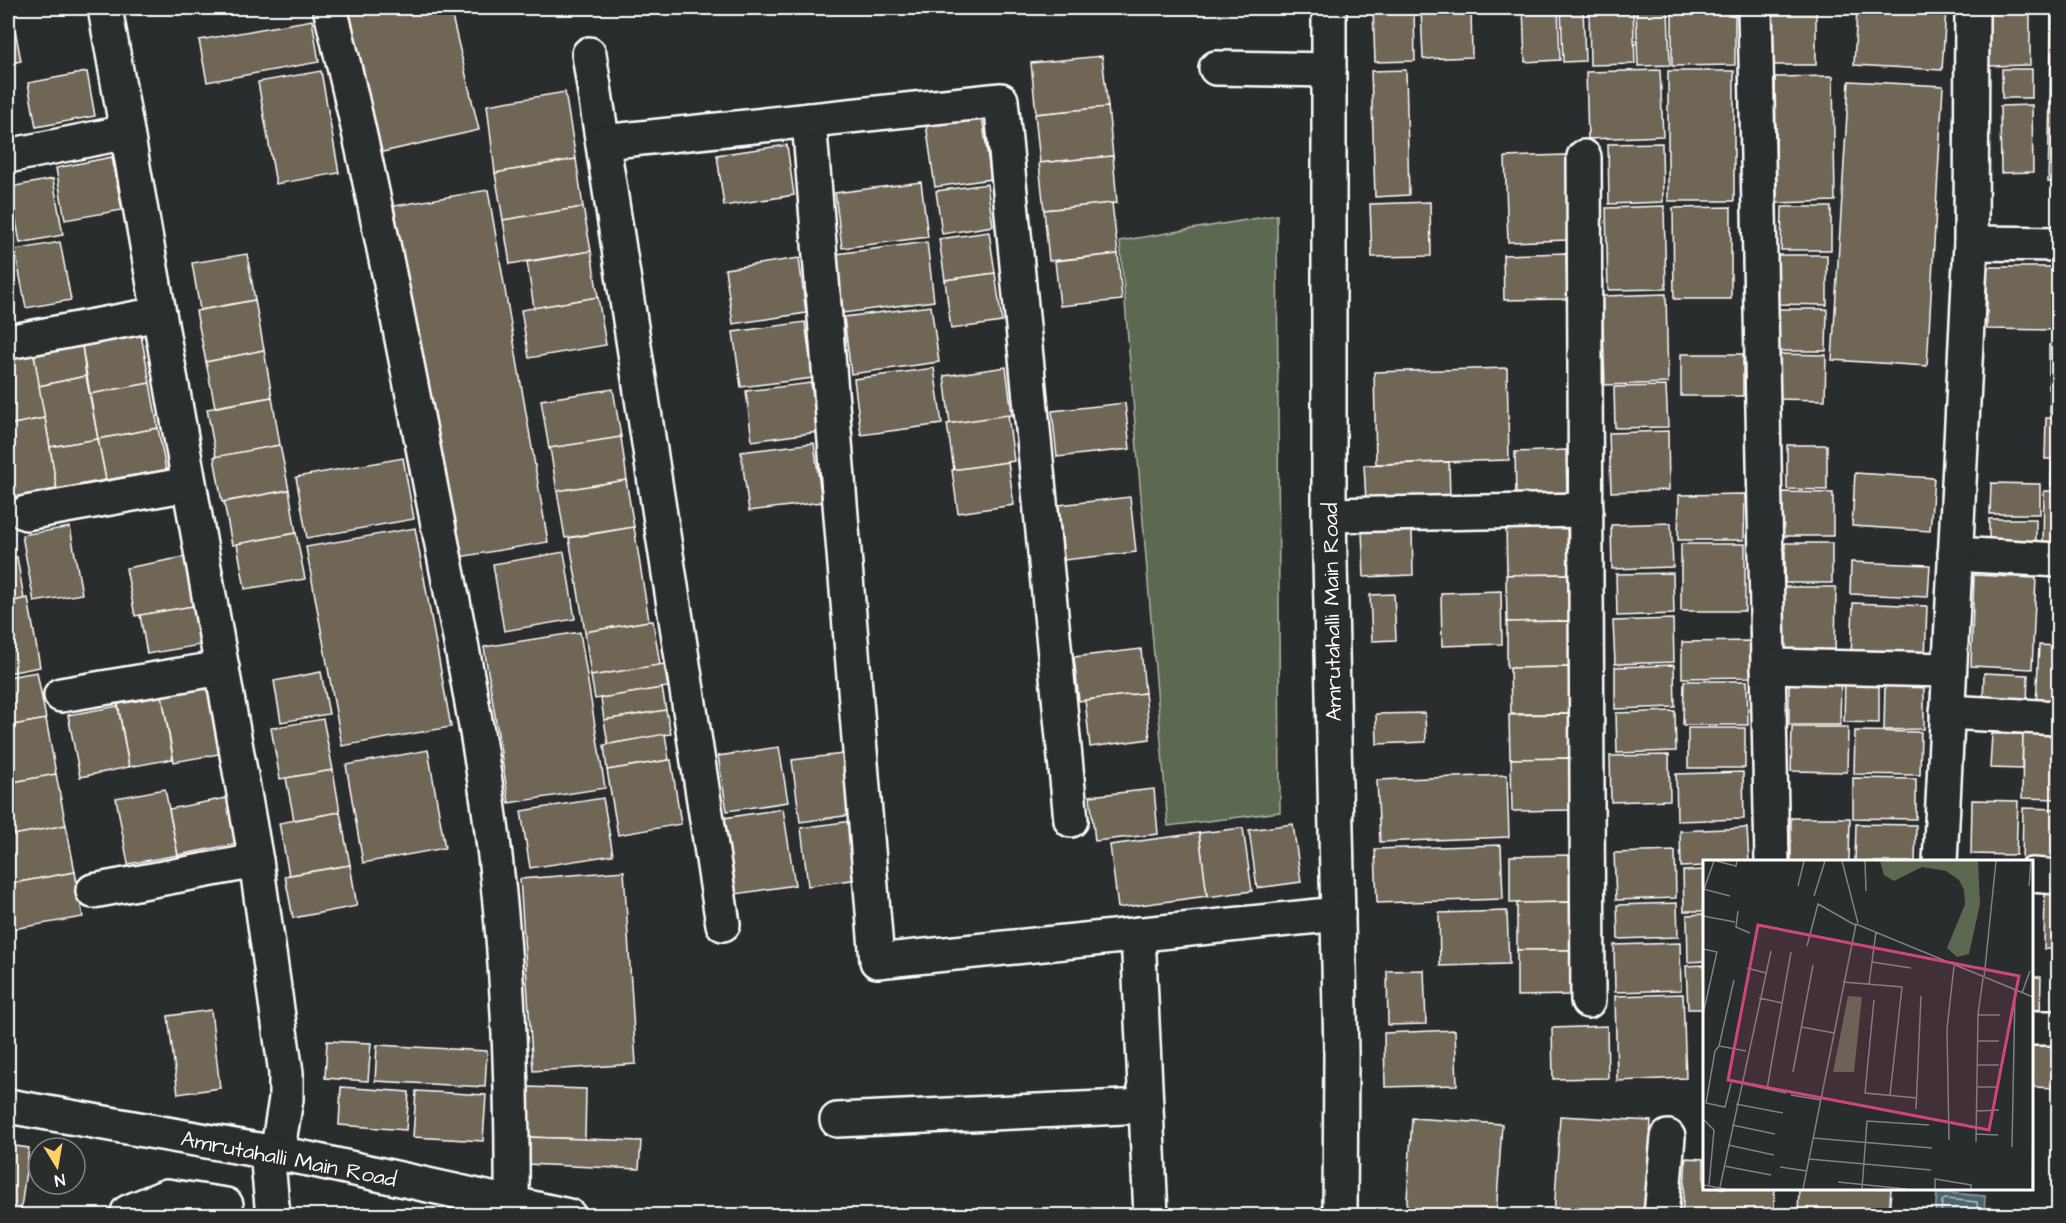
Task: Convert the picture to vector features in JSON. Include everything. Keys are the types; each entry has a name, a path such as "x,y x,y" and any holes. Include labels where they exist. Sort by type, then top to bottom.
{"street":[{"path":"105,8 256,861 286,1073 286,1099 272,1153 273,1215"},
{"path":"330,8 352,97 397,314 474,713 489,805 502,921 512,1080 512,1203"},
{"name":"Amrutahalli Main Road","path":"1329,8 1329,515 1341,1054 1340,1215"},
{"path":"1755,8 1772,860"},
{"path":"1940,860 1971,243 1972,8"},
{"path":"589,54 723,924"},
{"path":"1216,68 1329,70"},
{"path":"603,142 1001,100 1071,820"},
{"path":"809,120 877,961 1338,914"},
{"path":"8,156 127,132"},
{"path":"1584,157 1588,1001"},
{"path":"1971,243 2058,244"},
{"path":"8,342 159,314"},
{"path":"26,513 189,484"},
{"path":"1329,515 1586,510"},
{"path":"1955,554 2058,560"},
{"path":"1768,666 1949,670"},
{"path":"61,695 222,668"},
{"path":"1947,712 2058,718"},
{"path":"93,891 256,861"},
{"path":"2033,875 2058,877"},
{"path":"1138,934 1151,1215"},
{"path":"2033,1028 2058,1028"},
{"name":"Amrutahalli Main Road","path":"8,1103 272,1153 569,1215"},
{"path":"837,1120 1146,1106"},
{"path":"1662,1215 1668,1137"},
{"path":"128,1215 128,1212 167,1196 226,1205 227,1215"}],"green space":[{"path":"1277,215 1280,812 1168,826 1120,241"}],"water":[{"path":"1937,1192 1985,1196 1984,1215 1935,1215"}],"building":[{"path":"8,8 11,8 21,61 8,64"},
{"path":"137,8 181,8 138,15"},
{"path":"340,8 450,8 479,130 374,154"},
{"path":"1373,8 1414,8 1415,61 1375,62"},
{"path":"1421,8 1471,8 1472,57 1423,59"},
{"path":"1523,8 1558,8 1560,60 1525,62"},
{"path":"1561,8 1583,8 1585,61 1563,62"},
{"path":"1589,8 1633,8 1635,64 1590,65"},
{"path":"1773,8 1816,8 1816,65 1774,65"},
{"path":"1857,8 1946,10 1942,70 1854,65"},
{"path":"1989,8 2030,8 2030,65 1989,66"},
{"path":"2052,8 2058,8 2058,182 2048,182"},
{"path":"1668,9 1670,65 1638,66 1636,10"},
{"path":"1672,10 1735,10 1735,65 1672,66"},
{"path":"312,20 319,62 207,82 199,40"},
{"path":"1102,56 1108,107 1036,114 1031,63"},
{"path":"2002,69 2032,69 2032,98 2002,98"},
{"path":"1406,70 1409,195 1375,197 1371,71"},
{"path":"1660,70 1663,136 1588,139 1586,72"},
{"path":"321,71 339,173 276,184 258,82"},
{"path":"1668,71 1734,71 1734,201 1668,201"},
{"path":"87,72 95,116 36,127 28,83"},
{"path":"1833,76 1835,201 1777,203 1775,77"},
{"path":"1849,81 1943,86 1927,366 1832,360"},
{"path":"565,92 576,159 495,173 487,105"},
{"path":"2032,105 2033,172 2001,173 2000,106"},
{"path":"1108,107 1113,156 1040,163 1035,114"},
{"path":"982,116 991,179 935,187 926,124"},
{"path":"1662,143 1663,202 1609,204 1608,144"},
{"path":"787,145 794,195 724,206 717,155"},
{"path":"1566,155 1568,240 1508,242 1505,157"},
{"path":"1113,156 1117,203 1044,210 1039,163"},
{"path":"112,157 122,210 65,220 56,168"},
{"path":"576,159 583,207 503,220 495,173"},
{"path":"53,179 63,235 20,243 10,187"},
{"path":"921,182 928,237 842,248 835,193"},
{"path":"987,184 993,226 942,234 936,191"},
{"path":"488,190 548,542 454,558 394,206"},
{"path":"8,201 16,244 8,246"},
{"path":"1430,202 1431,256 1372,257 1370,204"},
{"path":"1112,203 1118,254 1049,261 1044,210"},
{"path":"1664,206 1666,289 1608,290 1606,208"},
{"path":"583,207 591,251 510,264 503,220"},
{"path":"1731,207 1731,299 1674,299 1673,208"},
{"path":"1782,207 1831,207 1831,250 1781,250"},
{"path":"989,232 995,273 945,280 939,239"},
{"path":"60,242 71,300 26,308 15,250"},
{"path":"927,242 934,301 843,313 836,254"},
{"path":"591,251 598,297 534,308 527,262"},
{"path":"1566,253 1567,299 1504,300 1503,255"},
{"path":"247,254 255,300 200,310 192,263"},
{"path":"1118,254 1122,300 1060,306 1055,261"},
{"path":"1778,255 1827,255 1827,305 1778,304"},
{"path":"799,258 806,313 733,324 725,269"},
{"path":"1987,267 2055,267 2054,330 1987,329"},
{"path":"995,273 1002,322 951,329 945,280"},
{"path":"1666,294 1668,383 1605,385 1602,296"},
{"path":"598,297 606,345 529,358 521,310"},
{"path":"255,300 264,350 206,362 196,311"},
{"path":"931,306 939,362 851,374 844,317"},
{"path":"1777,309 1827,309 1826,351 1777,351"},
{"path":"805,322 813,378 741,387 733,332"},
{"path":"141,335 150,383 90,394 82,346"},
{"path":"2049,345 2058,345 2058,389 2049,389"},
{"path":"82,346 86,376 39,386 34,355"},
{"path":"264,350 272,397 215,407 206,362"},
{"path":"1681,354 1743,354 1743,396 1681,396"},
{"path":"1777,354 1826,355 1825,400 1776,399"},
{"path":"34,355 45,418 8,425 8,359"},
{"path":"1006,367 1012,415 950,424 944,376"},
{"path":"934,368 942,424 861,435 854,379"},
{"path":"1507,368 1509,460 1376,464 1374,372"},
{"path":"86,376 98,439 50,447 39,386"},
{"path":"150,383 158,428 98,439 90,394"},
{"path":"811,383 818,432 752,441 746,391"},
{"path":"1666,386 1668,427 1615,428 1614,387"},
{"path":"613,389 621,437 549,449 541,400"},
{"path":"2050,391 2058,391 2058,413 2050,413"},
{"path":"272,397 280,445 216,457 207,409"},
{"path":"1125,403 1130,449 1057,457 1052,411"},
{"path":"1008,415 1014,461 954,470 947,424"},
{"path":"45,418 57,489 14,497 8,459 8,425"},
{"path":"2046,418 2058,418 2058,459 2045,459"},
{"path":"158,428 166,470 106,480 98,439"},
{"path":"1668,431 1669,490 1611,492 1609,433"},
{"path":"621,437 627,480 557,491 550,448"},
{"path":"98,439 106,480 57,489 50,447"},
{"path":"814,443 822,502 749,511 741,452"},
{"path":"280,445 289,490 222,502 214,457"},
{"path":"1787,445 1827,445 1827,490 1787,489"},
{"path":"1566,450 1567,493 1516,495 1515,452"},
{"path":"403,458 414,519 307,538 296,477"},
{"path":"1008,462 1014,505 958,513 952,470"},
{"path":"1449,462 1450,499 1366,501 1364,465"},
{"path":"2052,462 2058,462 2058,486 2051,486"},
{"path":"1855,473 1934,478 1930,531 1852,526"},
{"path":"626,480 634,527 565,538 557,491"},
{"path":"1991,483 2040,484 2040,514 1990,514"},
{"path":"289,490 296,533 232,545 224,502"},
{"path":"2044,491 2058,491 2058,546 2043,546"},
{"path":"1782,492 1833,493 1833,536 1781,536"},
{"path":"1745,494 1744,540 1678,540 1679,495"},
{"path":"1130,497 1136,552 1064,560 1059,505"},
{"path":"1989,519 2036,519 2036,549 1989,549"},
{"path":"1567,523 1568,574 1507,575 1506,524"},
{"path":"1671,523 1673,567 1612,569 1611,525"},
{"path":"70,527 82,594 34,602 22,535"},
{"path":"634,527 649,621 585,632 569,538"},
{"path":"415,528 451,727 342,746 306,547"},
{"path":"1412,530 1413,575 1364,577 1362,531"},
{"path":"296,533 305,579 245,589 237,544"},
{"path":"1785,543 1832,543 1832,583 1785,583"},
{"path":"1681,544 1745,544 1745,611 1681,611"},
{"path":"564,552 575,619 504,631 493,564"},
{"path":"17,557 24,599 8,602 8,559"},
{"path":"185,557 193,606 135,616 126,568"},
{"path":"1851,562 1930,565 1928,597 1850,594"},
{"path":"1673,573 1674,614 1617,616 1616,574"},
{"path":"1568,574 1569,621 1507,622 1506,575"},
{"path":"1974,575 2036,578 2032,669 1971,666"},
{"path":"1783,587 1836,587 1835,658 1782,658"},
{"path":"1501,591 1502,644 1442,646 1441,593"},
{"path":"1394,594 1396,640 1372,641 1370,595"},
{"path":"28,598 40,667 8,673 8,602"},
{"path":"1853,603 1927,606 1925,660 1851,657"},
{"path":"193,606 200,645 147,654 140,615"},
{"path":"1673,619 1674,662 1615,664 1613,621"},
{"path":"653,621 660,665 591,676 585,632"},
{"path":"1569,621 1569,667 1507,668 1507,622"},
{"path":"580,632 605,788 509,803 484,647"},
{"path":"1751,641 1751,677 1682,678 1682,642"},
{"path":"2039,645 2058,646 2058,706 2036,705"},
{"path":"1141,649 1145,693 1079,701 1074,657"},
{"path":"664,664 668,687 595,699 591,676"},
{"path":"1674,665 1675,707 1615,709 1615,667"},
{"path":"1569,667 1570,714 1511,714 1510,668"},
{"path":"37,672 46,719 8,726 8,677"},
{"path":"321,672 329,714 281,722 274,681"},
{"path":"1984,673 2028,675 2027,705 1983,703"},
{"path":"1789,677 1841,678 1840,725 1789,725"},
{"path":"1845,679 1879,680 1879,723 1844,722"},
{"path":"1684,681 1747,681 1748,725 1683,725"},
{"path":"1885,684 1924,684 1924,729 1884,730"},
{"path":"207,687 219,754 174,762 162,696"},
{"path":"662,688 666,710 604,720 601,698"},
{"path":"1145,693 1150,739 1090,747 1085,700"},
{"path":"162,696 173,759 129,767 118,704"},
{"path":"118,706 129,767 80,777 68,715"},
{"path":"666,710 671,734 608,744 604,720"},
{"path":"1675,711 1676,751 1617,753 1616,713"},
{"path":"1425,713 1426,742 1377,744 1376,714"},
{"path":"1570,714 1570,758 1510,759 1509,715"},
{"path":"46,719 56,774 8,783 8,726"},
{"path":"323,719 333,770 280,779 271,728"},
{"path":"1792,727 1848,727 1847,772 1791,771"},
{"path":"1688,728 1745,728 1745,768 1688,768"},
{"path":"1855,731 1921,732 1920,775 1854,774"},
{"path":"665,734 669,760 607,770 604,745"},
{"path":"1992,734 2023,734 2022,769 1990,768"},
{"path":"2023,734 2058,735 2058,799 2022,798"},
{"path":"779,747 788,802 727,811 718,756"},
{"path":"428,750 445,848 363,863 346,765"},
{"path":"843,754 851,815 800,822 792,760"},
{"path":"1669,755 1670,800 1611,802 1610,756"},
{"path":"1570,758 1571,810 1512,811 1511,759"},
{"path":"671,760 681,824 618,835 607,770"},
{"path":"333,770 340,812 294,820 286,778"},
{"path":"1743,772 1744,819 1677,821 1676,774"},
{"path":"56,774 66,826 8,836 8,783"},
{"path":"1507,775 1509,837 1380,842 1377,780"},
{"path":"1853,778 1916,779 1916,819 1853,818"},
{"path":"165,789 178,855 128,864 116,798"},
{"path":"1154,789 1158,834 1095,841 1090,796"},
{"path":"232,797 241,843 178,855 169,809"},
{"path":"603,798 613,855 530,868 521,811"},
{"path":"1972,800 2018,801 2016,855 1971,854"},
{"path":"2023,808 2058,809 2058,869 2033,864 2033,860 2022,860"},
{"path":"783,809 795,885 736,894 724,818"},
{"path":"340,812 350,865 289,875 279,823"},
{"path":"1791,818 1850,818 1849,860 1791,860"},
{"path":"851,821 858,879 808,886 801,828"},
{"path":"1293,824 1301,882 1257,888 1249,830"},
{"path":"1856,824 1916,825 1915,860 1855,860"},
{"path":"66,825 75,872 8,884 8,836"},
{"path":"1243,828 1252,891 1207,897 1199,833"},
{"path":"1747,828 1749,860 1703,860 1703,866 1681,867 1680,831"},
{"path":"1199,833 1207,896 1118,908 1110,845"},
{"path":"1501,845 1503,899 1377,903 1375,849"},
{"path":"1675,851 1676,898 1616,900 1614,853"},
{"path":"1571,855 1571,902 1510,903 1510,856"},
{"path":"350,865 357,906 293,918 285,876"},
{"path":"1703,870 1703,911 1684,911 1683,871"},
{"path":"624,871 636,1064 533,1071 520,879"},
{"path":"75,872 83,917 13,929 8,884"},
{"path":"2045,893 2058,893 2058,949 2044,949"},
{"path":"1571,902 1572,950 1517,950 1517,903"},
{"path":"1677,903 1678,937 1618,939 1617,905"},
{"path":"1507,911 1509,964 1440,966 1439,913"},
{"path":"1703,914 1703,961 1688,962 1687,915"},
{"path":"1680,943 1681,990 1615,992 1614,945"},
{"path":"1517,950 1572,950 1573,995 1517,996"},
{"path":"1703,965 1703,1009 1688,1009 1686,966"},
{"path":"1424,970 1426,1024 1388,1025 1387,971"},
{"path":"2033,977 2041,977 2040,1018 2033,1018"},
{"path":"1683,994 1686,1078 1617,1081 1615,996"},
{"path":"211,1010 220,1088 178,1094 168,1016"},
{"path":"1607,1026 1608,1078 1553,1079 1552,1028"},
{"path":"1455,1030 1457,1085 1385,1087 1384,1033"},
{"path":"2033,1040 2058,1041 2058,1088 2033,1087"},
{"path":"327,1041 371,1043 368,1081 325,1078"},
{"path":"377,1045 487,1051 485,1087 375,1081"},
{"path":"341,1087 409,1092 406,1130 339,1125"},
{"path":"528,1087 586,1089 585,1139 526,1137"},
{"path":"416,1091 486,1095 483,1141 413,1137"},
{"path":"1560,1116 1651,1121 1646,1216 1554,1216"},
{"path":"1412,1118 1502,1124 1496,1216 1406,1216"},
{"path":"526,1137 641,1141 639,1169 525,1164"},
{"path":"8,1145 27,1148 27,1163 20,1216 8,1216"},
{"path":"1686,1158 1703,1159 1703,1190 1775,1190 1773,1216 1682,1216"},
{"path":"1799,1190 1891,1190 1889,1216 1798,1216"}]}
